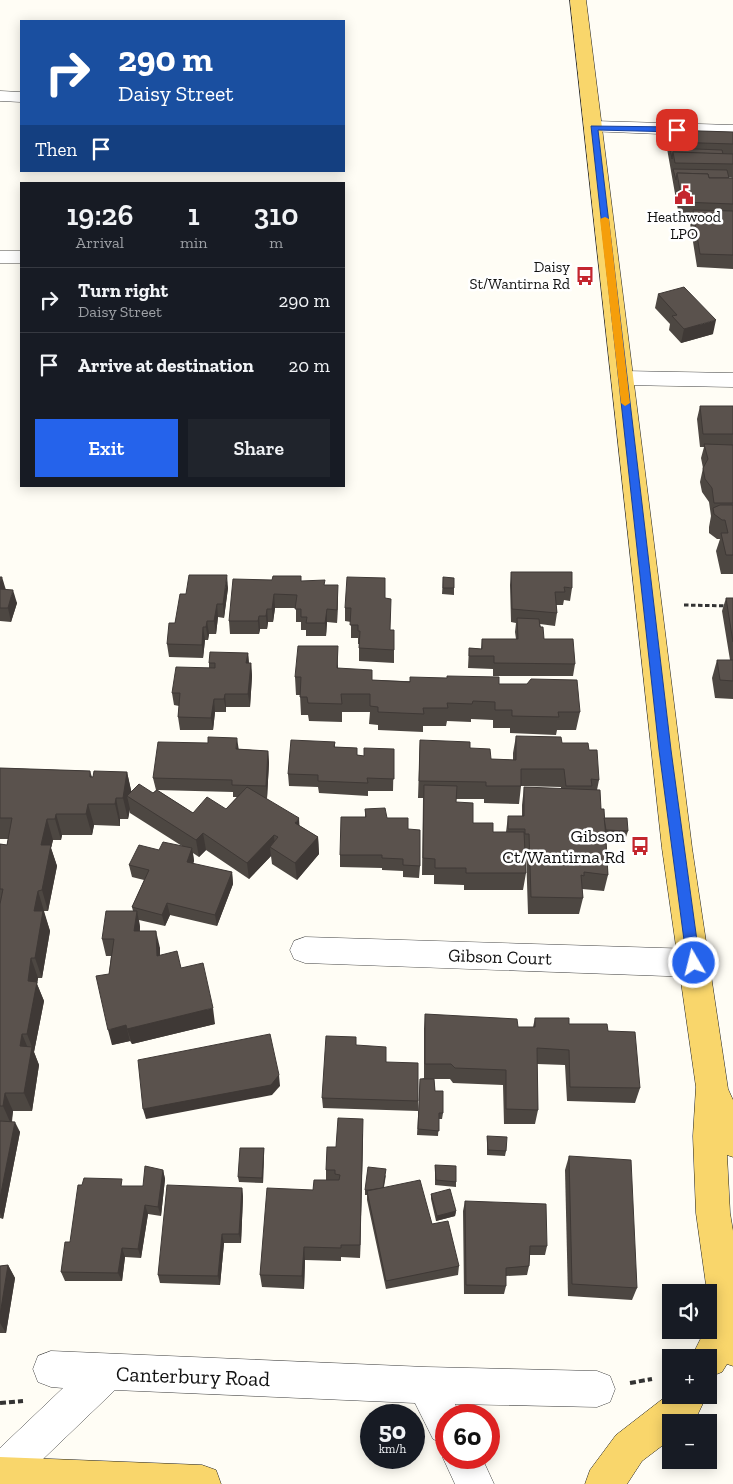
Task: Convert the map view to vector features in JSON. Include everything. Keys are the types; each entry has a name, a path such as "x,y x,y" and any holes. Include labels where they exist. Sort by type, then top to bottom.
{"main road":[{"path":"578,0 670,789 712,1087 710,1136 713,1213 731,1336 717,1351"},
{"path":"712,1087 733,1141"},
{"path":"604,1484 629,1448 683,1404"},
{"name":"Canterbury Road","path":"0,1475 202,1484"}],"street":[{"path":"0,96 20,97"},
{"path":"594,127 733,131"},
{"path":"0,257 20,257"},
{"path":"622,378 733,380"},
{"name":"Gibson Court","path":"305,950 694,963"},
{"path":"51,1369 108,1371"},
{"name":"Canterbury Road","path":"0,1475 108,1371 426,1385 597,1389"},
{"path":"426,1385 435,1404"},
{"path":"468,1469 475,1484"}],"path":[{"path":"684,605 733,606"}],"building":[{"path":"669,130 733,132 733,144 671,142"},
{"path":"670,148 722,150 723,154 673,152 672,159"},
{"path":"673,152 733,154 733,164 675,163"},
{"path":"673,169 727,170 729,178 709,178 708,174 677,173 676,180"},
{"path":"677,173 708,174 709,178 733,178 733,204 682,202"},
{"path":"693,210 733,211 733,255 700,254"},
{"path":"684,287 716,320 684,329 672,316 677,315 658,294"},
{"path":"700,406 733,406 733,434 703,434"},
{"path":"704,444 733,445 733,503 714,503 712,488 705,479 703,468 708,459"},
{"path":"720,505 733,505 733,555 726,555 721,533 728,533 725,520 714,514 713,508"},
{"path":"511,572 572,572 572,588 564,587 565,592 555,592 557,613 512,609"},
{"path":"189,575 227,575 223,604 217,604 214,621 207,621 206,627 203,627 202,645 167,644 169,623 175,623 180,594 186,594"},
{"path":"273,576 301,576 301,581 325,580 324,585 338,585 337,610 327,609 325,623 306,623 307,617 301,617 301,609 295,609 297,595 274,594 272,609 267,609 266,616 259,616 258,621 229,621 233,579 272,580"},
{"path":"347,577 385,578 385,598 391,599 390,630 394,630 394,650 359,648 360,631 358,631 358,625 350,625 351,608 345,608"},
{"path":"443,577 454,578 454,588 443,588"},
{"path":"0,589 13,590 8,608 0,608"},
{"path":"726,598 733,598 733,642"},
{"path":"517,618 539,619 540,627 543,627 544,639 573,639 575,664 494,663 494,656 469,656 469,648 482,649 482,639 518,639"},
{"path":"298,646 338,646 337,668 372,670 372,680 410,682 410,677 499,677 499,684 527,684 531,679 577,680 580,712 558,712 559,717 512,716 512,710 495,710 495,702 473,701 472,704 447,703 448,708 423,708 424,714 378,712 378,707 370,706 370,694 341,694 342,704 308,703 307,697 300,697 301,677 295,677"},
{"path":"210,652 248,653 246,663 251,663 248,694 225,694 224,699 214,699 211,718 178,717 180,693 172,693 176,667 215,668 215,663 209,663"},
{"path":"717,660 733,660 733,681 720,680"},
{"path":"516,736 561,737 562,743 588,743 589,750 597,750 599,780 591,779 592,786 566,786 564,769 521,769 521,786 486,786 486,782 419,781 420,740 470,742 470,748 490,749 491,759 516,760"},
{"path":"208,737 237,738 236,749 268,751 266,786 232,785 232,780 153,778 158,742 208,743"},
{"path":"291,740 335,742 334,747 357,748 357,755 364,756 364,748 394,749 394,779 367,778 368,783 318,781 318,775 288,774"},
{"path":"0,768 90,771 90,777 93,777 94,771 127,772 123,798 116,798 115,804 88,804 86,814 56,814 55,819 47,819 41,845 51,845 42,890 38,891 34,911 43,911 35,958 31,958 28,981 37,982 27,1034 22,1034 20,1046 32,1047 24,1093 5,1093 3,1106 0,1106 0,904 3,889 0,889 0,844 7,845 12,818 0,818"},
{"path":"139,784 153,793 157,790 193,813 207,797 226,809 247,787 299,818 295,823 318,837 295,863 270,847 278,837 274,835 247,863 203,833 196,840 127,796"},
{"path":"424,785 457,786 456,802 473,803 473,823 493,823 493,832 524,832 526,873 466,873 466,868 435,868 435,859 423,858"},
{"path":"524,787 600,790 601,809 604,809 608,875 584,872 584,876 581,875 583,898 531,897 529,834 525,834 525,829 508,829 508,816 524,816"},
{"path":"385,808 387,818 408,818 408,829 420,830 420,866 403,865 403,859 382,858 382,855 340,855 341,817 366,817 365,809"},
{"path":"604,818 627,818 628,831 606,830"},
{"path":"163,842 192,848 187,862 232,872 215,915 167,903 162,915 132,907 149,870 129,865 139,845 159,850"},
{"path":"106,911 137,911 134,931 156,931 157,956 177,951 181,968 203,963 213,1008 127,1029 126,1025 108,1030 96,976 109,974 114,939 102,939"},
{"path":"425,1014 517,1019 518,1027 535,1027 535,1018 569,1018 569,1024 607,1024 608,1031 635,1032 640,1088 570,1087 569,1050 537,1048 538,1110 506,1109 506,1070 455,1068 451,1064 425,1064"},
{"path":"270,1034 279,1075 271,1085 143,1109 138,1060"},
{"path":"326,1036 356,1037 356,1045 386,1047 386,1062 418,1063 418,1101 322,1098"},
{"path":"420,1079 434,1079 435,1091 443,1091 443,1113 439,1113 439,1131 418,1129"},
{"path":"338,1118 363,1119 360,1245 341,1245 341,1248 304,1247 302,1276 260,1275 267,1188 313,1190 314,1180 339,1180 340,1175 335,1174 335,1170 326,1170 327,1147 336,1147"},
{"path":"0,1121 15,1122 0,1198"},
{"path":"487,1136 507,1137 506,1151 488,1150"},
{"path":"240,1148 264,1148 262,1178 238,1177"},
{"path":"569,1156 631,1160 637,1288 572,1284"},
{"path":"435,1165 456,1166 456,1182 436,1180"},
{"path":"145,1166 163,1170 158,1207 145,1205 138,1249 122,1248 118,1273 61,1272 65,1242 70,1242 78,1185 82,1185 84,1178 122,1179 121,1186 143,1186"},
{"path":"368,1167 386,1169 383,1188 365,1190"},
{"path":"420,1180 432,1224 448,1221 459,1266 386,1281 367,1191"},
{"path":"167,1185 242,1188 239,1234 222,1234 218,1276 158,1275"},
{"path":"450,1189 456,1211 437,1216 431,1194"},
{"path":"465,1201 546,1204 547,1246 530,1246 529,1266 506,1268 506,1286 466,1285"},
{"path":"8,1265 0,1315 0,1266"}],"slow traffic":[{"path":"605,219 625,403"}],"place":[{"name":"Heathwood LPO","path":"684,195"},
{"name":"Daisy St/Wantirna Rd","path":"585,276"},
{"name":"Gibson Ct/Wantirna Rd","path":"640,846"}],"route":[{"path":"677,130 594,127 665,750 694,963"}]}
